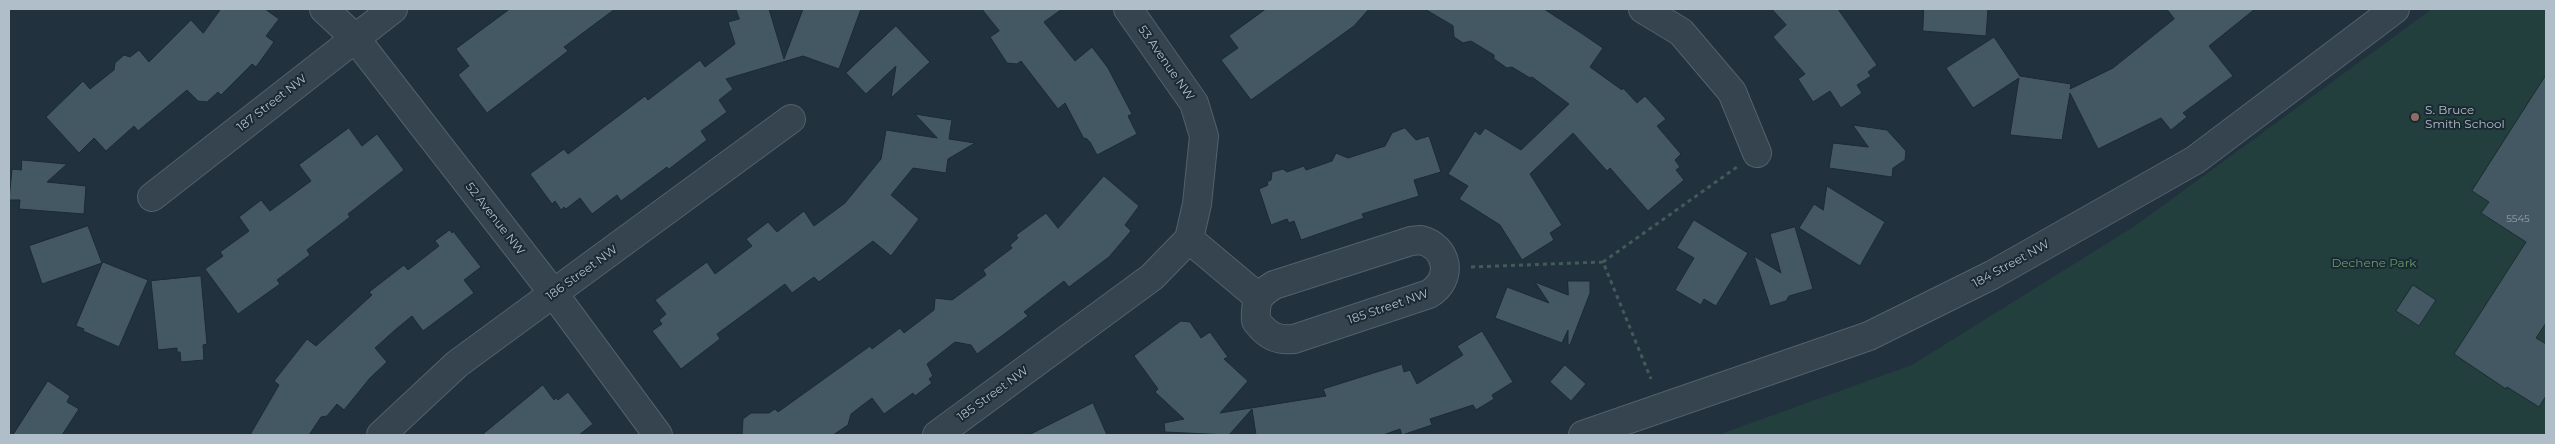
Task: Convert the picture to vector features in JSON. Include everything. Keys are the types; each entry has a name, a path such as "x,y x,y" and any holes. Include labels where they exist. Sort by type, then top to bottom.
{"street":[{"name":"52 Avenue NW","path":"324,9 355,38 554,294 658,435"},
{"name":"187 Street NW","path":"152,197 393,9"},
{"path":"1643,9 1681,32 1732,92 1757,153"},
{"name":"184 Street NW","path":"1583,435 1870,336 1992,275 2195,160 2395,9"},
{"name":"53 Avenue NW","path":"1140,13 1194,103 1204,136 1196,204 1189,239"},
{"name":"186 Street NW","path":"381,435 457,364 791,119"},
{"path":"1189,239 1258,297 1274,285 1411,241 1431,243 1441,252 1445,268"},
{"name":"185 Street NW","path":"937,435 1152,277 1189,239"},
{"name":"185 Street NW","path":"1258,297 1256,302 1256,320 1263,330 1282,340 1294,339 1429,294 1439,284 1445,268"}],"path":[{"path":"1445,268 1603,262 1757,153"},
{"path":"1603,262 1651,379"}],"green space":[{"name":"Dechene Park","path":"2432,9 2546,9 2546,435 1718,435 1912,365 2135,226"}],"building":[{"path":"221,9 265,9 279,19 266,36 274,42 256,67 252,64 221,95 218,92 207,102 198,101 187,90 138,131 134,126 106,151 94,138 79,153 46,117 83,81 90,89 114,70 115,63 124,55 130,57 139,50 149,62 191,20 203,33"},
{"path":"510,9 615,9 564,47 568,51 487,113 458,75 469,66 456,49"},
{"path":"736,9 769,9 784,59 803,9 861,9 839,69 803,56 726,79 733,89 719,100 727,112 701,131 707,140 669,169 667,167 621,201 617,195 592,214 580,198 566,209 564,207 561,210 555,201 552,204 530,174 564,149 568,154 645,96 648,100 700,60 705,67 735,44 728,22 739,19"},
{"path":"982,9 1062,9 1044,22 1075,61 1092,47 1108,68 1132,114 1128,116 1137,134 1097,155 1090,142 1086,138 1084,139 1065,103 1058,109 1021,61 1017,64 1007,63 990,37 999,31"},
{"path":"1266,9 1369,9 1354,26 1251,100 1221,60 1238,48 1229,36"},
{"path":"1425,9 1544,9 1581,33 1603,48 1590,67 1622,90 1623,88 1637,103 1645,96 1666,119 1657,126 1681,154 1675,160 1680,167 1676,170 1684,180 1648,211 1610,168 1607,171 1573,133 1530,174 1562,225 1550,233 1554,240 1522,260 1500,225 1459,199 1468,186 1448,174 1475,131 1480,135 1485,128 1521,150 1569,104 1532,77 1530,78 1512,67 1507,68 1494,59 1494,55 1471,41 1463,43 1454,37 1453,26"},
{"path":"1772,9 1838,9 1877,65 1868,72 1871,76 1857,85 1862,93 1841,108 1830,91 1813,102 1798,79 1805,74 1773,37 1786,25"},
{"path":"1924,9 1988,9 1986,36 1923,31"},
{"path":"2167,9 2255,9 2209,46 2233,76 2183,113 2187,117 2171,130 2161,118 2098,149 2070,93 2062,140 2010,135 2019,78 1973,108 1946,68 1994,37 2020,76 2071,84 2070,89 2113,68 2174,19"},
{"path":"896,26 930,62 891,98 896,66 866,94 846,73"},
{"path":"2546,75 2546,323 2536,338 2546,344 2546,396 2539,407 2507,387 2506,389 2454,354 2526,242 2481,213 2489,202 2472,191"},
{"path":"915,114 952,120 949,139 975,143 948,159 946,173 913,168 891,195 919,219 891,256 873,241 819,282 814,277 792,293 785,284 717,334 720,339 681,369 652,331 662,324 659,320 666,314 655,300 707,262 715,274 752,246 746,239 768,222 777,232 804,211 814,226 845,203 881,159 886,130 937,138"},
{"path":"1853,125 1887,130 1906,151 1905,160 1893,168 1892,177 1829,168 1833,143 1868,147"},
{"path":"349,128 362,146 377,134 404,170 348,214 350,217 307,250 310,255 277,280 280,284 238,314 205,269 223,256 220,252 249,231 239,217 261,200 270,211 311,181 299,165"},
{"path":"1405,128 1416,140 1429,136 1441,172 1414,180 1419,196 1362,214 1364,218 1301,240 1294,221 1289,223 1287,219 1271,225 1259,189 1268,185 1267,182 1271,180 1272,172 1283,169 1287,172 1304,166 1306,170 1332,161 1336,153 1348,158 1385,146 1392,133"},
{"path":"22,160 67,164 47,182 86,186 84,214 19,209 20,200 9,200 12,169 21,170"},
{"path":"1104,176 1139,206 1125,225 1131,231 1109,257 1069,287 1064,281 1024,312 1028,316 977,354 971,345 955,342 927,364 933,376 929,379 932,383 915,396 913,393 884,414 872,398 851,414 848,425 833,435 742,435 743,419 751,413 769,413 775,409 778,412 870,346 872,349 900,328 904,333 934,310 935,298 952,300 986,275 983,270 1012,248 1010,245 1018,238 1016,235 1046,213 1058,228"},
{"path":"1827,186 1885,222 1860,266 1799,228 1814,204 1823,210"},
{"path":"1694,220 1748,253 1716,306 1704,299 1701,305 1675,290 1694,258 1677,248"},
{"path":"88,226 102,263 42,284 29,246"},
{"path":"1795,227 1813,289 1789,296 1786,301 1770,306 1754,256 1781,273 1770,234"},
{"path":"450,230 452,233 453,231 481,267 464,280 474,293 423,331 412,316 395,330 375,348 387,362 370,378 344,410 337,404 327,416 321,417 309,435 250,435 279,385 274,381 307,339 316,346 372,295 369,292 404,265 408,270 439,246 435,241"},
{"path":"103,262 148,280 119,347 76,326"},
{"path":"201,276 207,344 203,345 204,360 181,362 180,352 177,352 177,348 158,350 151,281"},
{"path":"1568,281 1590,281 1590,293 1570,345 1568,345 1568,330 1562,343 1495,318 1507,287 1549,303 1535,282 1568,295"},
{"path":"2413,285 2436,300 2419,326 2396,311"},
{"path":"1181,321 1190,322 1201,338 1210,332 1228,357 1224,359 1248,381 1220,413 1326,396 1323,389 1402,364 1404,372 1410,370 1417,384 1463,355 1457,346 1482,331 1513,382 1492,395 1494,399 1476,410 1473,405 1430,419 1432,425 1402,435 1400,429 1383,435 1256,435 1252,409 1229,435 1165,432 1164,423 1184,419 1155,392 1158,389 1134,356"},
{"path":"1565,365 1586,384 1571,401 1550,382"},
{"path":"48,381 70,396 67,402 79,409 62,435 13,435"},
{"path":"543,385 554,400 556,398 558,400 568,392 593,424 579,435 482,435"},
{"path":"1093,403 1107,435 1029,435"}],"place":[{"name":"S. Bruce Smith School","path":"2415,117"}]}
